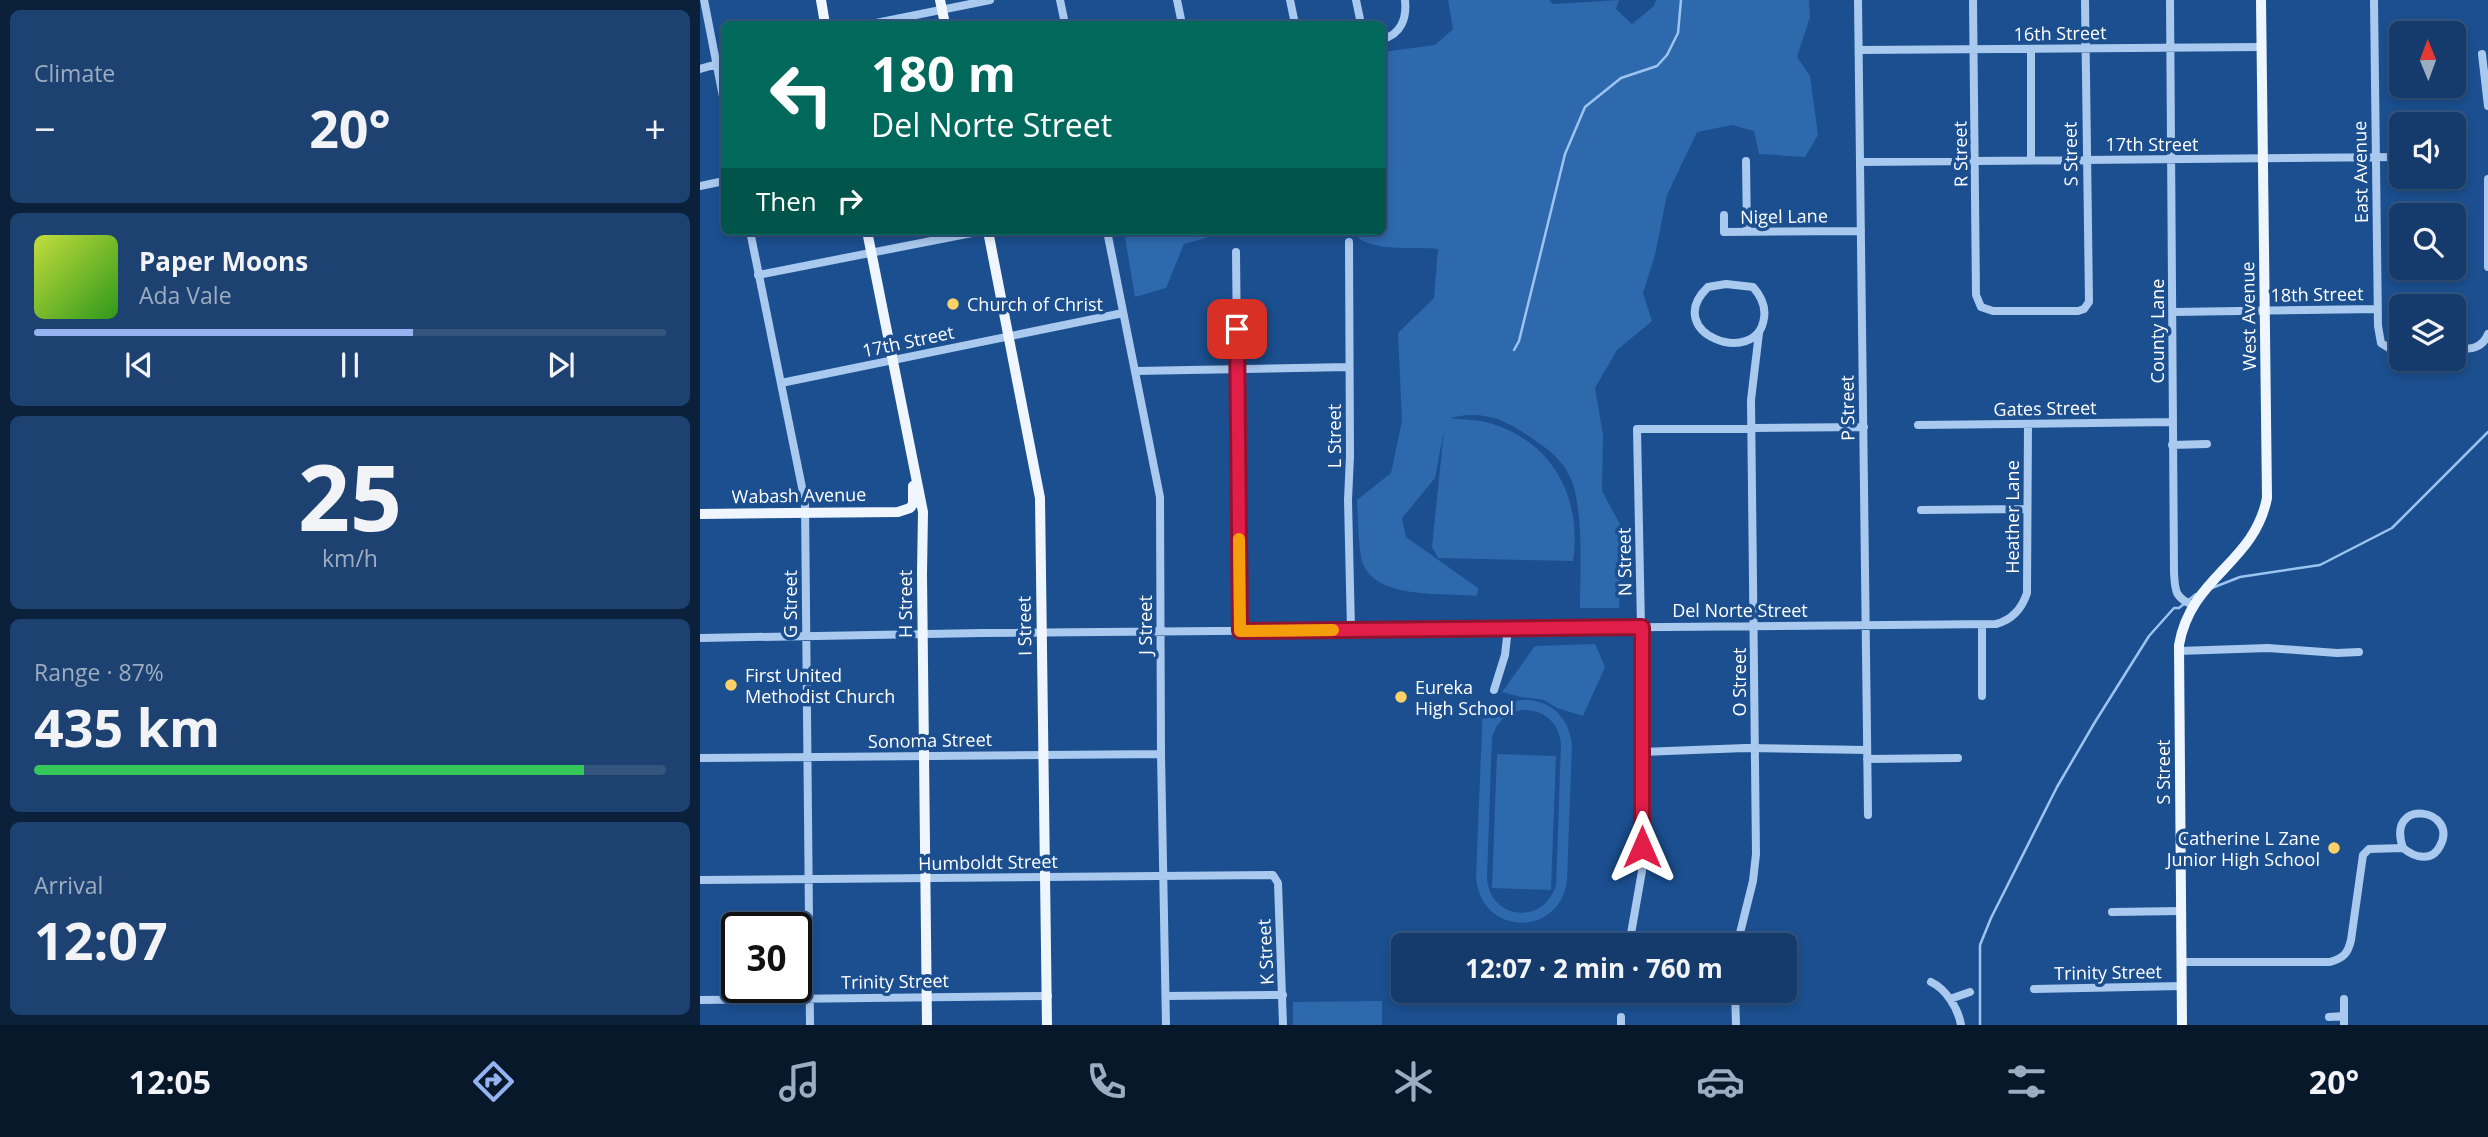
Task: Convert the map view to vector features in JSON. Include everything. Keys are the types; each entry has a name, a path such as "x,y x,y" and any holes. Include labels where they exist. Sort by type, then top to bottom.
{"main road":[{"path":"821,0 824,21"},
{"name":"West Avenue","path":"2193,605 2205,587 2249,541 2267,498 2260,0"},
{"name":"H Street","path":"868,235 910,449 915,460 923,512 927,1025"},
{"name":"I Street","path":"989,235 1040,498 1047,1025"},
{"path":"898,512 910,508 915,495 908,461 910,449"},
{"name":"Wabash Avenue","path":"700,514 898,512 917,522 917,552 922,564"},
{"name":"S Street","path":"2182,1025 2179,651 2184,625 2193,605"}],"street":[{"path":"700,69 721,63 704,0"},
{"path":"882,21 941,5 990,0"},
{"path":"1060,0 1064,21"},
{"path":"1177,0 1181,21"},
{"path":"1290,0 1294,21"},
{"path":"1356,0 1360,21"},
{"path":"1386,37 1396,33 1404,18 1405,0"},
{"name":"P Street","path":"1858,0 1868,816"},
{"name":"R Street","path":"1973,0 1976,295 1981,307"},
{"name":"S Street","path":"1981,307 1989,311 2007,312 2078,311 2089,302 2085,0"},
{"name":"County Lane","path":"2171,0 2169,47 2175,592 2182,601 2193,605"},
{"name":"East Avenue","path":"2374,0 2377,309 2381,343 2389,348"},
{"name":"16th Street","path":"1859,50 2261,47"},
{"path":"2031,48 2031,160"},
{"path":"2482,54 2488,106"},
{"name":"17th Street","path":"1860,162 2389,157"},
{"path":"1746,161 1747,232"},
{"path":"2488,179 2488,267"},
{"path":"700,186 721,182"},
{"name":"Nigel Lane","path":"1724,215 1724,232 1861,231"},
{"name":"G Street","path":"751,235 805,502 809,912"},
{"path":"758,275 962,235"},
{"name":"J Street","path":"1108,235 1160,496 1162,876 1166,1025"},
{"name":"L Street","path":"1349,243 1348,500 1351,630"},
{"path":"1237,251 1240,631"},
{"path":"1740,284 1753,287 1763,305 1764,319 1759,333 1742,341 1722,341 1707,336 1701,331 1697,321 1700,296 1714,285 1740,284"},
{"name":"18th Street","path":"2173,312 2377,309"},
{"name":"17th Street","path":"781,383 1123,313"},
{"name":"O Street","path":"1740,933 1755,862 1752,383 1759,333"},
{"path":"2466,348 2475,348 2486,338"},
{"path":"1135,371 1349,367"},
{"name":"Gates Street","path":"1918,425 2172,422"},
{"name":"Heather Lane","path":"2019,609 2027,583 2028,424"},
{"path":"1752,427 1864,427"},
{"name":"N Street","path":"1631,933 1642,871 1642,627 1637,429 1752,427"},
{"path":"2172,445 2207,444"},
{"path":"1921,510 2027,509"},
{"name":"Del Norte Street","path":"700,638 1041,632 1982,625 2004,622 2019,609"},
{"path":"1982,625 1982,696"},
{"path":"1494,690 1505,655 1507,628"},
{"path":"2179,651 2268,648 2359,652"},
{"path":"1642,752 1755,748 1958,758"},
{"name":"Sonoma Street","path":"700,758 1161,754"},
{"path":"2182,962 2330,962 2340,959 2348,952 2351,940 2363,855 2369,849 2403,848 2411,855 2421,858 2431,855 2442,843 2444,833 2441,824 2429,814 2410,816 2401,826 2399,836 2403,848"},
{"name":"Humboldt Street","path":"700,880 1264,874 1276,878"},
{"name":"K Street","path":"1276,878 1283,1025"},
{"path":"2112,912 2181,911"},
{"path":"1931,982 1950,999 1961,1025"},
{"name":"Trinity Street","path":"2034,989 2182,986"},
{"path":"1950,999 1970,992"},
{"path":"1166,996 1283,995"},
{"name":"Trinity Street","path":"812,998 1048,996"},
{"path":"2329,1017 2344,1021 2344,999"},
{"name":"Trinity Street","path":"700,1000 721,1000"},
{"name":"G Street","path":"810,1003 810,1025"},
{"path":"1735,1003 1736,1025"}],"shaded area":[{"path":"1448,0 1549,0 1553,4 1619,0 1616,9 1632,24 1654,6 1656,0 1809,0 1810,17 1797,57 1810,76 1818,135 1805,157 1759,154 1754,131 1732,125 1697,132 1667,195 1655,255 1643,293 1652,321 1617,350 1595,388 1603,435 1602,491 1622,528 1619,608 1580,608 1580,524 1575,492 1567,471 1550,451 1536,440 1513,426 1487,416 1450,418 1488,422 1514,433 1532,445 1547,460 1568,495 1575,538 1573,561 1438,558 1432,547 1444,430 1435,478 1402,518 1406,537 1478,588 1477,596 1398,589 1372,577 1362,561 1357,500 1391,473 1402,421 1398,333 1434,298 1438,249 1379,246 1356,235 1386,235 1386,52 1435,45 1453,29"},
{"path":"1125,235 1216,235 1184,244 1166,288 1135,297"},
{"path":"1595,644 1605,667 1583,716 1557,708 1544,700 1502,692 1535,646"},
{"path":"1530,700 1549,706 1567,726 1572,746 1567,880 1561,899 1550,913 1536,920 1520,923 1504,919 1491,910 1480,896 1476,876 1483,705 1493,706 1493,713 1505,704","holes":["1530,710 1549,719 1560,737 1556,885 1550,898 1540,907 1529,912 1518,912 1497,902 1490,891 1487,877 1492,737 1499,723 1507,716 1516,711"]},
{"path":"1497,754 1556,756 1551,890 1492,888"},
{"path":"1382,1001 1382,1025 1293,1025 1293,1002"}],"waterway":[{"path":"1514,350 1519,341 1565,154 1585,107 1621,78 1657,66 1667,55 1678,33 1681,0"},
{"path":"2212,588 2240,577 2320,565 2392,528 2488,432"},
{"path":"1980,1025 1980,945 1991,918 2057,787 2149,636 2174,608 2179,608 2196,594"}],"slow traffic":[{"path":"1239,539 1240,631 1333,630"}],"place":[{"name":"Church of Christ","path":"953,304"},
{"name":"First United Methodist Church","path":"731,685"},
{"name":"Eureka High School","path":"1401,697"},
{"name":"Catherine L Zane Junior High School","path":"2334,848"}],"route":[{"path":"1237,329 1240,631 1642,627 1642,847"}]}
